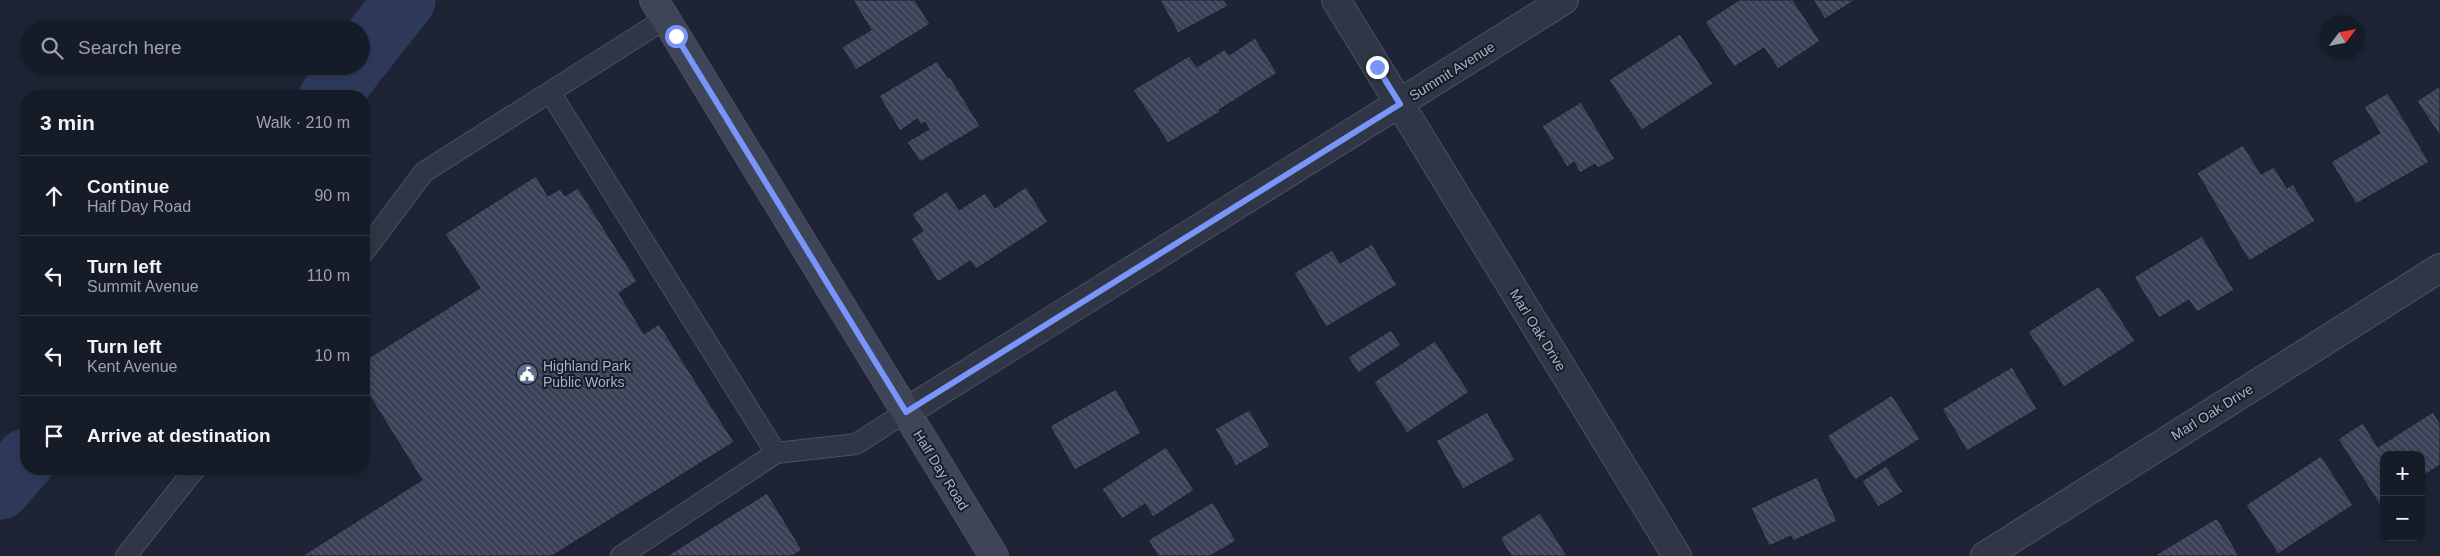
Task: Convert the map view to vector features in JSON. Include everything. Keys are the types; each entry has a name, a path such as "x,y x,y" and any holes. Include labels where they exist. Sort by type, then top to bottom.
{"main road":[{"name":"Half Day Road","path":"660,9 994,556"}],"street":[{"name":"Marl Oak Drive","path":"1336,0 1677,556"},
{"name":"Summit Avenue","path":"906,412 1564,0"},
{"name":"Marl Oak Drive","path":"1984,556 2440,268"}],"lane":[{"path":"370,244 424,172 550,92 660,9"},
{"path":"550,92 776,453"},
{"path":"621,556 776,453 856,444 906,412"},
{"path":"126,556 190,475"}],"building":[{"path":"853,0 915,0 930,24 856,70 842,47 871,30"},
{"path":"1160,0 1224,0 1228,6 1178,33"},
{"path":"1739,0 1793,0 1820,41 1778,69 1764,48 1734,67 1705,22"},
{"path":"1813,0 1855,0 1825,19"},
{"path":"1680,34 1713,84 1642,130 1609,80"},
{"path":"1255,38 1277,73 1219,110 1220,112 1168,143 1133,90 1189,56 1197,67 1225,49 1229,55"},
{"path":"937,61 948,78 950,77 980,126 920,162 907,142 929,129 925,122 921,125 917,119 900,131 879,96"},
{"path":"2440,86 2440,136 2417,101"},
{"path":"2388,93 2429,162 2356,204 2331,162 2380,133 2364,107"},
{"path":"1581,102 1615,159 1598,168 1595,164 1580,173 1574,162 1567,167 1542,126"},
{"path":"2243,145 2261,174 2274,167 2287,188 2293,184 2315,221 2249,261 2197,173"},
{"name":"Highland Park Public Works","path":"536,176 548,196 560,189 565,196 578,188 637,281 619,293 644,334 659,324 734,442 552,556 302,556 422,480 370,397 370,357 480,288 445,234"},
{"path":"1026,187 1048,222 976,269 970,261 938,282 911,239 923,231 912,214 947,191 959,210 985,193 995,208"},
{"path":"2202,236 2234,290 2197,312 2189,300 2159,318 2134,277"},
{"path":"1372,244 1397,285 1326,327 1294,273 1332,250 1340,263"},
{"path":"2099,286 2135,341 2064,387 2028,332"},
{"path":"1391,330 1401,345 1358,373 1348,357"},
{"path":"1435,341 1469,392 1407,433 1374,382"},
{"path":"2012,367 2037,409 1967,451 1942,409"},
{"path":"1116,389 1141,433 1075,470 1050,426"},
{"path":"1892,395 1920,439 1855,480 1827,436"},
{"path":"1249,410 1270,446 1236,466 1215,429"},
{"path":"1487,412 1515,460 1463,489 1436,441"},
{"path":"2433,412 2440,423 2440,465 2425,474 2425,451 2380,451 2380,505 2338,439 2363,423 2378,447"},
{"path":"1166,447 1194,490 1153,517 1145,504 1122,519 1102,489"},
{"path":"2321,456 2353,505 2278,554 2246,505"},
{"path":"1886,466 1903,492 1878,507 1862,481"},
{"path":"1817,477 1837,521 1793,541 1791,536 1769,546 1751,508"},
{"path":"767,493 802,550 792,556 667,556"},
{"path":"1213,502 1236,541 1210,556 1158,556 1148,540"},
{"path":"1540,513 1567,556 1511,556 1500,538"},
{"path":"2217,518 2239,556 2154,556"}],"waterway":[{"path":"370,45 405,0"},
{"path":"335,90 346,75"},
{"path":"0,489 20,466"}],"place":[{"name":"Highland Park Public Works","path":"527,374"}],"route":[{"path":"676,36 906,412 1400,104 1377,67"}]}
